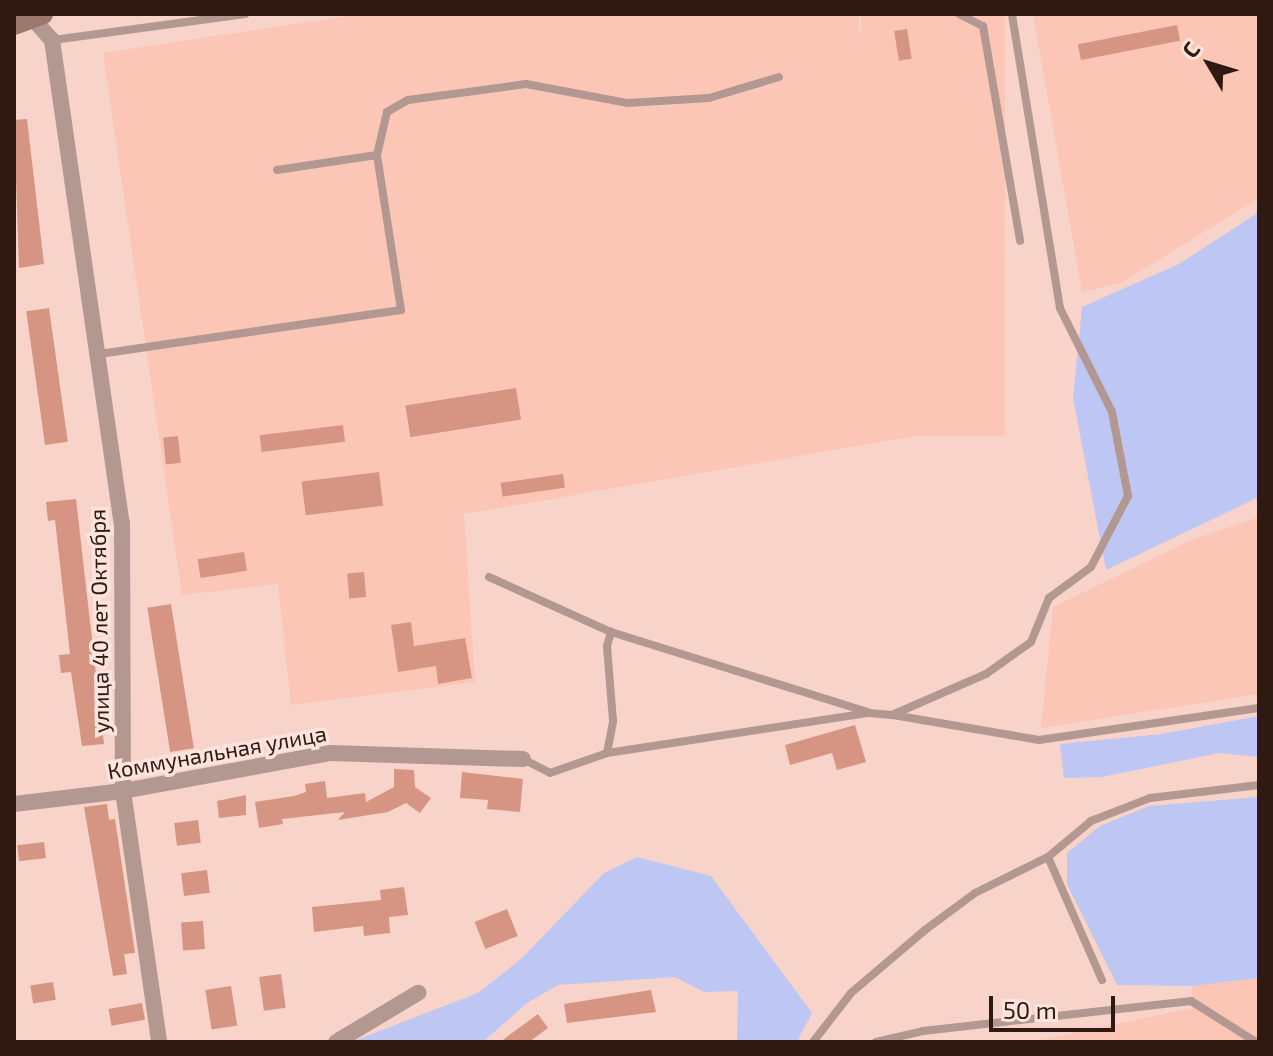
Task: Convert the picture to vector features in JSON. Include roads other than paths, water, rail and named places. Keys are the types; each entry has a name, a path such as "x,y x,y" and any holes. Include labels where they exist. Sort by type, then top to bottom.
{"street":[{"path":"30,19 52,40"},
{"name":"улица 40 лет Октября","path":"52,40 122,523 123,791 158,1042"},
{"name":"Коммунальная улица","path":"14,804 123,791 330,753 523,759"},
{"path":"336,1042 418,993"}],"lane":[{"path":"52,40 245,14"},
{"path":"959,14 983,26 1020,241"},
{"path":"892,715 986,674 1031,642 1049,598 1091,567 1128,496 1112,412 1060,308 1012,14"},
{"path":"99,354 401,310 377,155 387,112 408,100 526,84 628,103 709,98 779,77"},
{"path":"277,170 377,155"},
{"path":"489,577 611,632 869,713 1039,740 1259,708"},
{"path":"607,753 613,721 607,646 611,632"},
{"path":"523,759 550,773 607,753 869,713"},
{"path":"813,1042 851,993 925,930 975,893 1048,857 1091,821 1150,798 1259,785"},
{"path":"1048,857 1102,980"},
{"path":"876,1042 923,1031 1191,1001 1256,1042"}]}
